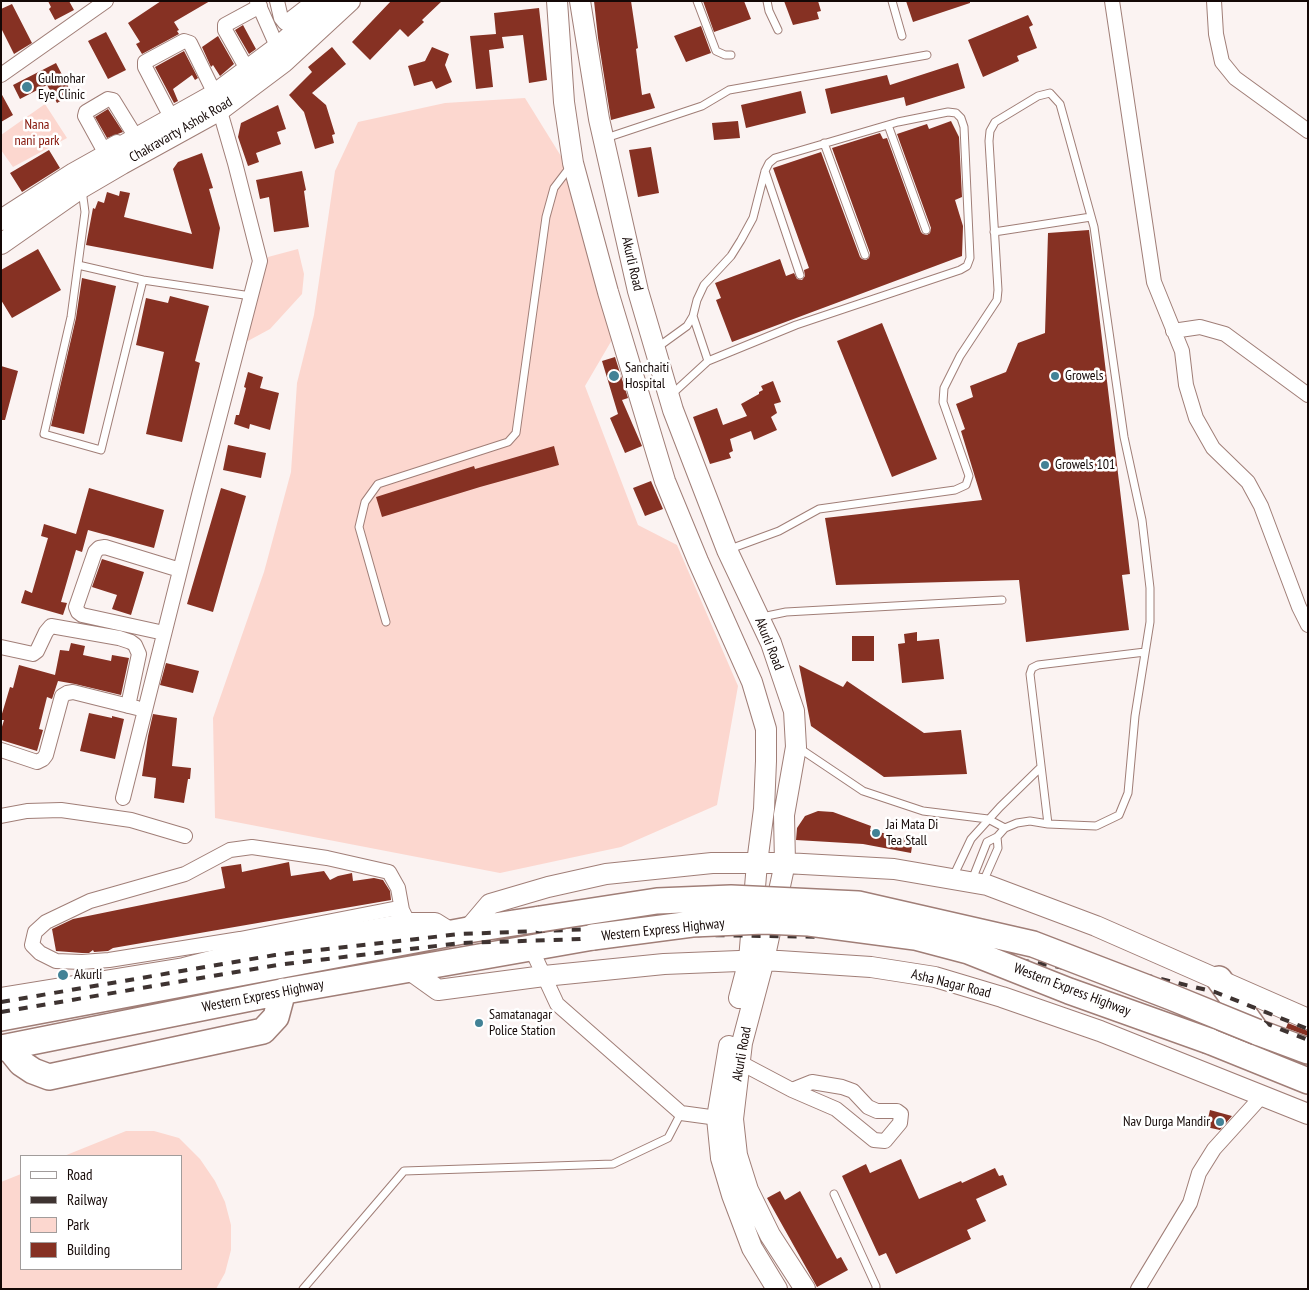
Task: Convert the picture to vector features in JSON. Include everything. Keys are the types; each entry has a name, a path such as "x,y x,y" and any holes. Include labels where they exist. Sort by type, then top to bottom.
{"highway":[{"name":"Western Express Highway","path":"1,1018 409,924 460,931 657,901 732,898 858,904 1033,944 1308,1051"},
{"name":"Western Express Highway","path":"4,1047 283,991 593,937 692,924 764,921 809,924 915,937 968,951 1068,991 1209,1041 1305,1086"},
{"path":"1219,979 1256,1032"},
{"path":"4,1047 33,1071 49,1077 263,1031 276,1017 283,991"},
{"path":"166,1015 172,1051"}],"street":[{"path":"1,74 106,1"},
{"name":"Chakravarty Ashok Road","path":"1,244 81,188 218,102 350,1"},
{"name":"Akurli Road","path":"557,1 564,102 574,162 608,292 665,481 752,682 766,729 764,809 757,863 756,960 739,1062 725,1119 748,1190 770,1235 805,1289"},
{"name":"Akurli Road","path":"580,1 603,139 638,290 669,397 727,550 771,643 794,711 796,747 784,815 785,863 729,1043 721,1158 732,1195 752,1248 777,1289"},
{"path":"1112,1 1154,282 1182,351 1186,385 1196,418 1212,448 1248,482 1261,506 1299,607 1308,625"},
{"path":"1214,1 1216,34 1222,62 1235,78 1308,131"},
{"path":"247,69 225,30 225,25 260,7 277,4 281,18 285,23 317,4"},
{"name":"Chakravarty Ashok Road","path":"1,220 135,136 172,119 218,102 247,69 281,55 317,4"},
{"path":"260,7 281,55"},
{"path":"123,798 260,261 218,102 190,43 184,41 145,62 145,68 172,119"},
{"path":"1173,331 1200,327 1225,334 1308,395"},
{"path":"164,632 82,615 76,607 95,552 99,548 105,548 180,570"},
{"path":"1,647 33,654 37,651 51,626 100,634 131,642 135,645 139,654 128,706"},
{"path":"1,750 37,762 43,759 46,755 62,696 67,693 73,692 145,710"},
{"path":"1,816 61,810 131,820 185,836"},
{"path":"252,847 327,858 389,872 398,888 409,924 241,946 82,962 56,961 40,953 32,945 35,932 46,922 90,901 185,874 230,850 252,847"},
{"path":"460,931 490,904 548,887 606,874 712,863 785,863 894,869 969,882 1096,926 1308,1019"},
{"path":"1,998 184,968 241,946"},
{"path":"531,948 557,1004 681,1112 725,1119"},
{"name":"Asha Nagar Road","path":"410,970 438,990 544,976 664,964 756,960 871,967 935,977 1002,997 1100,1031 1308,1114"},
{"path":"739,1062 792,1090 836,1109 874,1140 885,1141 900,1123 901,1114 897,1111 877,1111 868,1106 853,1091 842,1087 812,1082 792,1090"},
{"path":"1138,1289 1190,1203 1199,1173 1214,1149 1262,1096"}],"lane":[{"path":"697,1 716,51 725,56 731,55"},
{"path":"767,1 778,30"},
{"path":"892,1 902,36"},
{"path":"603,139 702,106 729,90 928,55"},
{"path":"727,550 779,531 819,509 955,490 966,485 969,476 943,402 944,388 960,356 997,300 998,290 988,141 990,131 995,122 1038,96 1050,93 1060,104 1091,217 1124,436 1142,520 1150,588 1150,622 1136,716 1128,793 1119,815 1096,826 1030,822 1017,823 1005,828 997,837 987,842 969,882"},
{"path":"655,349 687,326 693,316 697,300 704,285 731,256 753,218 765,171 769,163 775,158 888,125 948,112 956,113 961,118 964,126 970,258 967,266 796,325 708,361 669,397"},
{"path":"888,125 926,230"},
{"path":"824,144 865,255"},
{"path":"386,622 359,528 365,502 378,484 508,442 516,433 546,217 554,188 574,162"},
{"path":"765,171 800,275"},
{"path":"81,188 85,212 71,316 44,434 101,450 143,280"},
{"path":"994,232 1091,217"},
{"path":"78,265 143,280 251,296"},
{"path":"693,316 708,361"},
{"path":"759,617 786,612 1002,600"},
{"path":"1048,824 1030,674 1032,668 1038,665 1145,652"},
{"path":"796,747 863,791 923,811 988,819 1005,828"},
{"path":"969,882 971,839 988,819 1041,767"},
{"path":"969,882 998,848 997,837"},
{"path":"303,1289 404,1171 614,1164 668,1138 681,1112"},
{"path":"834,1194 876,1289"}],"green space":[{"path":"525,98 564,161 616,333 585,386 638,525 677,545 738,686 717,805 621,847 500,873 215,818 213,718 264,572 291,472 297,383 314,315 335,171 358,122 445,103"},
{"name":"Nana nani park","path":"45,104 67,138 13,167 1,150 1,135"},
{"path":"298,249 304,274 302,294 270,329 246,342 268,257"},
{"path":"126,1131 154,1131 179,1138 200,1159 215,1181 225,1202 231,1225 231,1250 225,1273 216,1289 1,1289 1,1182 20,1174 20,1270 182,1270 182,1155 66,1155"}],"building":[{"path":"48,1 69,1 74,10 55,20 49,9 51,7"},
{"path":"161,1 210,1 174,22 179,30 177,31 179,34 142,54 136,44 140,42 128,23"},
{"path":"391,1 442,1 408,37 400,29 370,60 352,42"},
{"path":"594,1 631,1 642,95 650,93 655,108 611,120"},
{"path":"703,1 744,1 751,19 714,32"},
{"path":"784,1 818,1 821,11 817,12 819,19 793,25"},
{"path":"906,1 970,1 970,3 913,22"},
{"path":"12,4 32,43 14,54 1,28 1,9"},
{"path":"539,8 547,80 529,83 523,35 502,37 504,48 489,50 493,87 476,89 470,36 496,34 494,13"},
{"path":"1028,15 1033,25 1029,27 1037,48 1017,56 1019,61 983,77 968,40"},
{"path":"243,25 256,49 249,54 235,30"},
{"path":"701,26 711,53 686,62 674,36"},
{"path":"106,32 126,70 108,79 88,41"},
{"path":"218,36 234,64 220,76 213,65 211,67 202,47"},
{"path":"332,47 346,64 312,93 326,105 335,134 332,135 334,143 315,149 304,112 289,95 312,72 308,67"},
{"path":"432,47 449,54 445,65 452,82 436,89 432,81 414,86 408,66 425,61"},
{"path":"184,51 198,78 195,80 192,75 173,89 178,101 174,103 155,67"},
{"path":"56,63 72,94 57,103 47,85 20,99 13,85"},
{"path":"958,63 965,88 906,106 904,97 831,114 825,89 887,75 890,85"},
{"path":"801,91 806,113 746,128 741,105"},
{"path":"1,93 13,115 1,122"},
{"path":"278,105 286,129 277,132 281,144 256,153 259,162 248,166 238,137 241,123"},
{"path":"108,109 123,132 107,138 95,117"},
{"path":"738,121 740,138 714,140 712,123"},
{"path":"951,121 959,137 962,197 955,200 963,226 962,256 732,342 716,300 721,298 715,283 780,259 786,276 794,273 797,279 802,280 805,276 804,270 809,268 773,168 821,152 860,257 866,260 869,258 870,253 832,148 880,133 883,139 887,138 921,232 927,235 930,233 931,228 897,134 927,124 929,129"},
{"path":"651,147 659,193 638,197 629,150"},
{"path":"49,150 60,168 22,192 10,173"},
{"path":"202,153 213,188 209,189 220,228 213,269 86,245 93,208 95,209 98,201 104,203 107,192 119,196 120,191 130,193 124,217 192,234 173,169 178,162"},
{"path":"302,171 306,190 304,191 309,227 274,232 269,197 260,199 256,180"},
{"name":"Growels 101","path":"1089,230 1130,574 1122,575 1129,630 1026,642 1019,580 836,585 825,518 982,500 961,431 965,429 956,404 973,397 970,386 1006,372 1018,343 1045,333 1048,233"},
{"path":"38,249 61,290 12,318 1,300 1,270"},
{"path":"82,278 116,286 84,434 51,426 76,318"},
{"path":"170,296 209,306 195,361 200,363 182,442 146,434 164,352 136,345 146,298 168,303"},
{"path":"882,323 937,459 892,477 837,341"},
{"path":"615,357 628,398 622,400 642,446 625,453 610,418 618,414 602,361"},
{"path":"1,366 18,371 5,420 1,420"},
{"path":"248,372 263,377 260,388 279,393 270,430 250,424 249,429 234,424 236,415 239,415"},
{"path":"773,381 781,402 774,404 777,413 771,417 777,430 754,440 751,431 730,439 733,451 729,453 731,458 710,464 693,417 717,408 723,425 747,416 741,404 759,394 763,390 761,386"},
{"path":"228,445 266,453 261,478 223,470"},
{"path":"554,446 559,465 382,517 376,497 474,466 475,469"},
{"path":"651,481 663,509 645,516 633,488"},
{"path":"89,488 164,510 154,548 88,530 82,552 76,550 61,602 67,603 63,615 21,603 25,590 32,593 48,538 41,536 44,524 76,534"},
{"path":"221,488 246,496 213,612 187,604"},
{"path":"102,559 144,572 131,615 112,609 117,595 92,587"},
{"path":"917,632 917,641 939,639 944,679 902,683 898,644 905,643 904,634"},
{"path":"852,636 874,636 874,661 852,661"},
{"path":"71,643 85,646 83,655 111,661 112,655 129,658 121,695 58,681 52,699 47,697 39,729 43,730 37,751 1,740 4,720 1,720 1,717 10,687 13,688 19,665 55,675 60,650 69,651"},
{"path":"166,663 199,671 193,693 160,685"},
{"path":"799,665 843,687 847,681 924,733 961,730 967,774 884,777 811,726"},
{"path":"89,713 124,719 115,759 80,751"},
{"path":"153,714 177,718 172,766 191,768 184,803 154,798 156,778 142,776"},
{"path":"818,811 833,812 871,826 870,830 913,840 911,853 863,844 796,840 797,828 805,816"},
{"path":"289,862 291,876 324,871 330,880 352,873 353,881 374,878 383,880 390,891 391,900 113,948 108,951 94,952 93,950 89,953 82,953 56,951 52,929 73,919 225,888 221,867 241,864 242,872"},
{"path":"1288,1023 1308,1031 1308,1036 1286,1028"},
{"name":"Nav Durga Mandir","path":"1210,1110 1232,1116 1220,1130 1206,1127"},
{"path":"901,1159 919,1199 995,1168 999,1176 1003,1175 1007,1185 976,1199 986,1221 967,1230 971,1239 896,1274 886,1253 879,1256 842,1176 866,1164 870,1173"},
{"path":"780,1191 785,1200 800,1191 837,1259 841,1257 848,1270 817,1287 767,1198"}],"railway":[{"path":"1,1002 275,955 460,934 703,925 834,927 950,939 1090,962 1215,992 1308,1029"},
{"path":"1,1012 277,965 461,943 703,935 833,937 949,948 1088,972 1212,1002 1308,1040"}],"place":[{"name":"Gulmohar Eye Clinic","path":"27,87"},
{"name":"Sanchaiti Hospital","path":"614,376"},
{"name":"Growels","path":"1055,376"},
{"name":"Growels 101","path":"1045,465"},
{"name":"Jai Mata Di Tea Stall","path":"876,833"},
{"name":"Akurli","path":"63,975"},
{"name":"Samatanagar Police Station","path":"479,1023"},
{"name":"Nav Durga Mandir","path":"1220,1122"}]}
